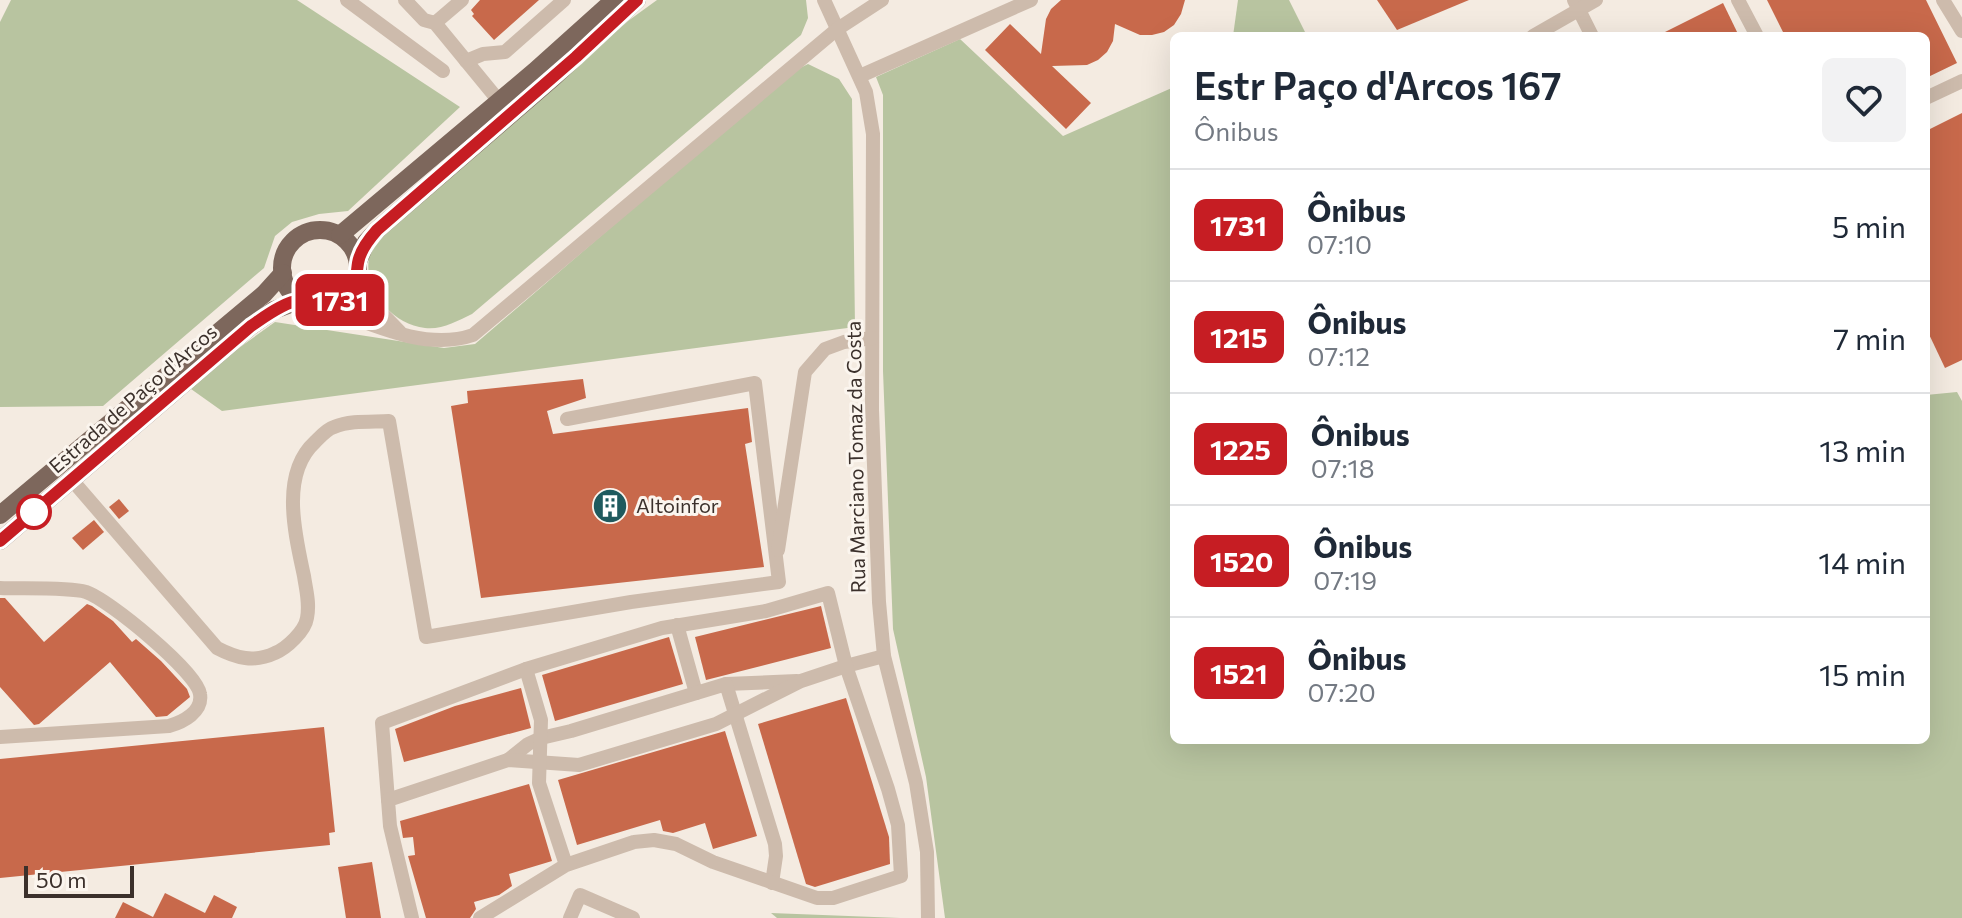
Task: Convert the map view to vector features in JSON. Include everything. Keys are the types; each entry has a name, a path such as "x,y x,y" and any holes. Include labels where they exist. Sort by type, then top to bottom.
{"main road":[{"path":"358,262 354,249 340,235 614,0"},
{"path":"283,273 291,292 301,300 322,306 345,297 356,281 358,262 366,242 377,230 637,0"},
{"name":"Estrada de Paço d'Arcos","path":"0,515 264,294 283,273 287,249 294,240 316,230 329,230 340,235"},
{"name":"Estrada de Paço d'Arcos","path":"0,541 251,326 274,310 301,300"}],"street":[{"path":"347,0 443,71"},
{"path":"405,0 424,20 435,23 499,101"},
{"path":"435,23 462,0"},
{"path":"466,61 483,54 505,52 564,0"},
{"name":"Rua Marciano Tomaz da Costa","path":"824,0 866,92 873,134 874,492 884,656 916,783 927,852 928,918"},
{"path":"860,76 1031,0"},
{"path":"1538,32 1577,4 1596,0"},
{"path":"1738,0 1755,32"},
{"path":"1943,0 1962,31"},
{"path":"322,306 403,335 449,340 473,335 836,30 876,1"},
{"path":"1577,4 1590,32"},
{"path":"1930,96 1962,81"},
{"path":"356,281 403,335"},
{"path":"776,558 781,543 805,372 825,349 844,342 872,338"},
{"path":"72,480 217,648 237,658 258,659 277,653 307,622 309,602 296,533 293,497 296,473 306,450 331,428 343,424 389,421 426,637 631,602 779,582 755,383 567,419"},
{"path":"0,588 84,591 99,597 140,628 186,673 200,693 200,702 194,713 183,722 169,726 0,737"},
{"path":"412,918 390,826 382,723 526,669 677,625 766,611 828,593 846,666 898,825 901,876 833,898 817,898 713,862 676,844 654,840 634,842 566,865 480,918"},
{"path":"677,625 696,693"},
{"path":"508,760 579,765 736,716 801,681 884,656"},
{"path":"526,669 541,720 539,783 566,865"},
{"path":"388,800 508,760 541,738 726,684 801,681"},
{"path":"726,684 775,844 772,883"},
{"path":"570,918 580,895 633,918"}],"green space":[{"path":"11,0 297,0 460,107 348,211 319,214 292,222 275,236 264,268 103,406 0,407 0,22"},
{"path":"657,0 806,0 808,18 801,35 472,314 437,328 410,324 397,317 377,296 371,282 368,268 376,240 628,21"},
{"path":"1238,0 1289,0 1305,32 1234,32"},
{"path":"960,39 1063,136 1170,89 1170,744 1930,744 1930,395 1957,392 1962,401 1962,918 945,918 926,777 893,629 883,371 883,95 876,77"},
{"path":"808,64 839,79 852,99 855,327 222,411 191,389 218,363 275,322 444,348 475,344 792,72"},
{"path":"771,913 900,918 777,918"}],"building":[{"path":"480,0 539,0 494,40 472,16 471,10"},
{"path":"1061,0 1185,0 1174,25 1164,32 1140,35 1115,24 1113,41 1098,60 1087,65 1052,66 1091,103 1066,129 985,50 1010,24 1041,54 1046,19"},
{"path":"1377,0 1469,0 1397,30"},
{"path":"1767,0 1926,0 1957,63 1930,76 1930,32 1783,32"},
{"path":"1723,3 1737,32 1665,32"},
{"path":"1962,113 1962,360 1945,368 1930,336 1930,129"},
{"name":"Altoinfor","path":"583,379 586,398 547,411 553,434 748,408 752,442 745,444 764,567 481,598 451,406 468,403 467,391"},
{"path":"119,499 129,511 119,519 109,507"},
{"path":"94,520 104,532 83,550 72,538"},
{"path":"0,598 5,598 44,642 87,604 92,606 113,621 132,642 136,639 161,661 187,689 190,697 167,716 156,717 110,662 39,724 34,725 0,687"},
{"path":"821,606 831,648 706,680 695,637"},
{"path":"669,637 683,684 555,721 542,675"},
{"path":"521,688 531,728 404,762 395,729 455,706"},
{"path":"846,698 889,837 890,864 815,887 806,884 758,724"},
{"path":"324,727 335,832 329,833 330,845 0,878 0,759"},
{"path":"725,731 757,836 713,849 705,823 673,833 663,831 660,820 577,845 558,780"},
{"path":"529,784 552,861 509,874 512,886 499,895 474,902 476,909 470,918 426,918 408,856 415,855 413,837 403,838 400,821"},
{"path":"372,862 381,918 346,918 338,867"},
{"path":"165,893 205,913 214,895 237,907 232,918 115,918 123,902 153,917"}],"bus line":[{"name":"1731","path":"0,541 251,326 274,310 301,300 322,306 345,297 354,287 358,262 366,242 377,230 599,37 637,0"}],"place":[{"name":"Altoinfor","path":"610,506"}]}
